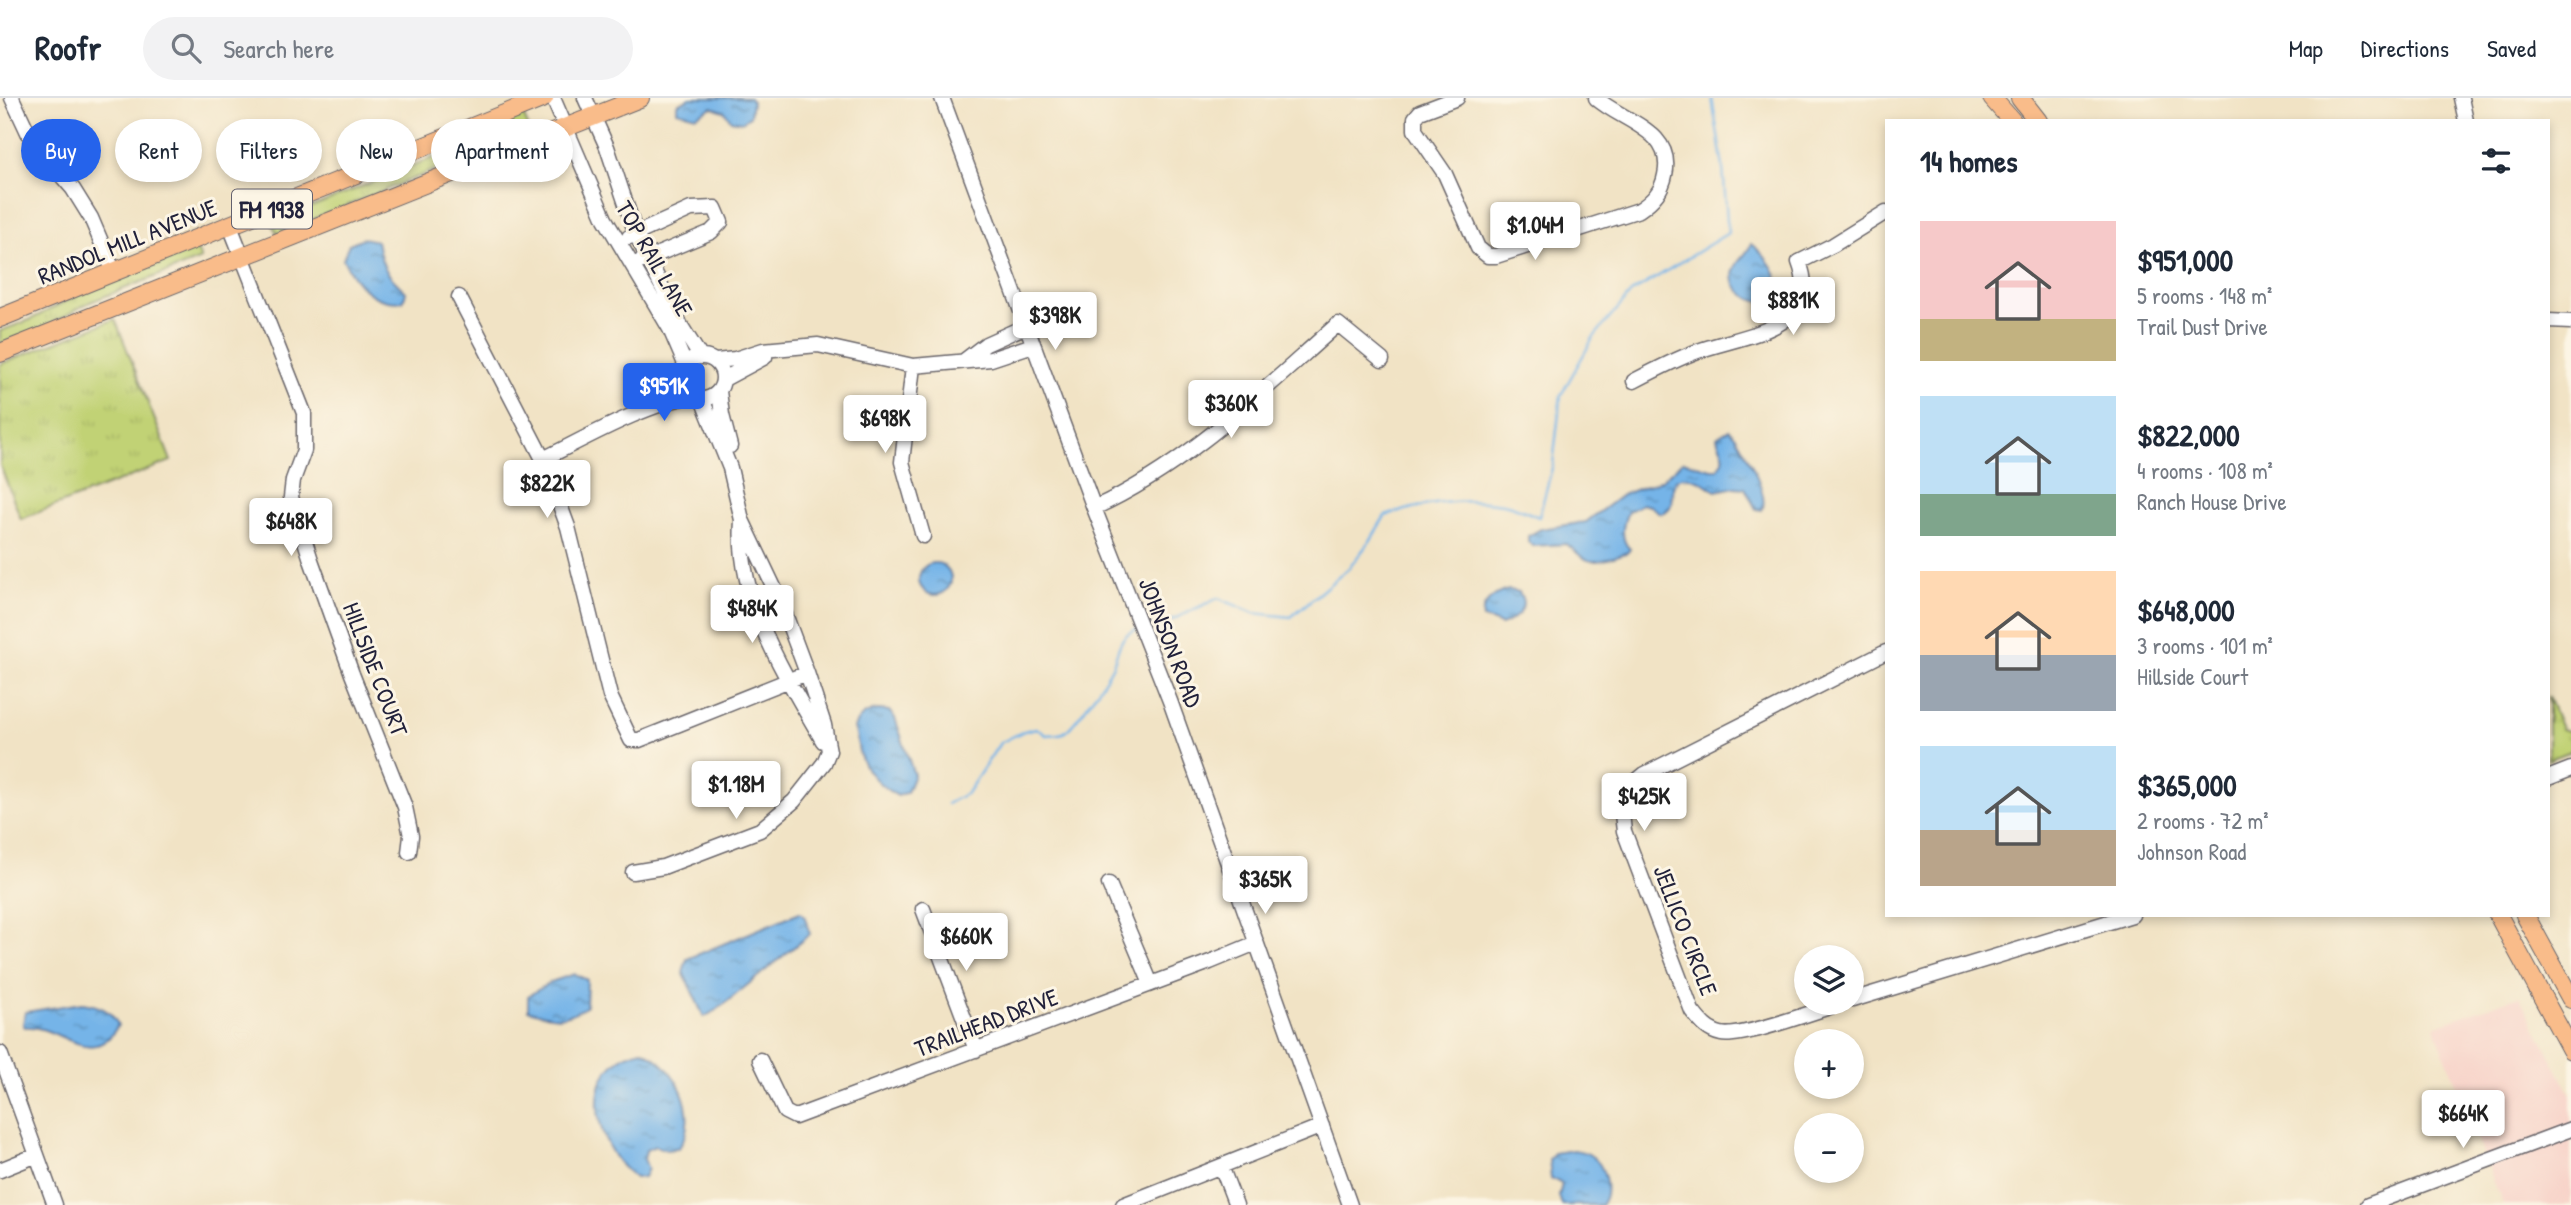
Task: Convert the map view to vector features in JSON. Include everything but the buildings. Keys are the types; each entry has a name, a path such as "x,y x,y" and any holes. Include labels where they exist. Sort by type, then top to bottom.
{"main road":[{"name":"RANDOL MILL AVENUE","path":"0,318 544,98"},
{"name":"FM 1938","path":"573,124 640,98"},
{"path":"1992,98 2023,114"},
{"name":"FM 1938","path":"0,353 431,181"},
{"path":"2499,917 2571,1050"},
{"path":"2526,917 2571,999"}],"street":[{"path":"12,98 33,143 73,189 91,218 114,272"},
{"name":"TOP RAIL LANE","path":"553,98 562,119"},
{"name":"TOP RAIL LANE","path":"585,98 607,147 636,234 681,326 700,356"},
{"name":"JOHNSON ROAD","path":"942,98 1094,508 1147,640 1350,1205"},
{"path":"1457,98 1420,112 1415,118 1415,130 1445,174 1475,242 1488,256 1496,256 1639,210 1656,196 1664,180 1667,165 1658,139 1639,124 1618,115 1597,98"},
{"path":"2461,98 2466,119"},
{"name":"TOP RAIL LANE","path":"573,144 605,219 670,329 685,364"},
{"path":"618,242 691,209 715,208 721,222 711,232 631,265"},
{"path":"1634,381 1699,350 1778,325 1795,311 1800,302 1804,274 1799,262 1833,245 1885,213"},
{"name":"HILLSIDE COURT","path":"230,226 304,413 304,450 293,480 291,497 352,674 405,807 410,824 410,852"},
{"path":"459,297 543,459 568,527 610,696 631,740 639,740 807,673"},
{"path":"2550,321 2571,323"},
{"path":"1094,508 1130,492 1207,437 1338,324 1382,360"},
{"path":"965,360 986,344 1026,326"},
{"path":"633,872 663,867 760,831 794,801 824,763 829,751 824,725 779,598 742,520 730,468 697,398 683,388 681,380 685,364 700,356 716,361 735,359 763,350 818,345 913,366 992,359 1033,345"},
{"path":"543,459 628,418 676,399 713,397 721,385 764,358 773,349"},
{"path":"716,361 721,367 722,415 730,444 730,468"},
{"path":"913,366 902,462 923,536"},
{"path":"628,418 681,380"},
{"path":"742,520 740,543 755,610 788,681 829,751"},
{"name":"JELLICO CIRCLE","path":"1801,1015 1744,1032 1723,1035 1705,1027 1692,1011 1624,831 1621,809 1626,789 1645,774 1885,653"},
{"path":"2550,777 2571,769"},
{"path":"1109,884 1151,984"},
{"path":"923,909 976,1050"},
{"path":"1864,996 2125,917"},
{"name":"TRAILHEAD DRIVE","path":"760,1060 785,1112 795,1117 1256,943"},
{"path":"0,1053 55,1205"},
{"path":"1123,1205 1322,1126"},
{"path":"2368,1205 2571,1129"},
{"path":"0,1170 37,1155"},
{"path":"1222,1166 1236,1205"}],"shaded area":[{"path":"2519,996 2571,1095 2571,1205 2503,1205 2434,1026"}],"green space":[{"path":"523,114 525,119 511,119"},
{"path":"431,158 431,171 417,177 417,164"},
{"path":"373,182 405,182 277,234 272,223"},
{"path":"196,247 201,259 90,302 45,327 0,344 0,331 30,320 77,295"},
{"path":"115,319 171,461 21,519 0,465 0,364"},
{"path":"2550,702 2561,729 2571,732 2571,751 2550,759"}],"water":[{"path":"690,98 750,98 750,116 742,122 731,120 724,111 712,107 696,116 677,111 677,104"},
{"path":"363,238 377,241 386,270 406,292 403,301 392,302 374,296 359,284 348,268 343,259 349,244"},
{"path":"1751,244 1770,265 1777,282 1777,290 1763,302 1745,296 1734,281 1736,265"},
{"path":"1729,429 1745,452 1760,484 1764,503 1762,510 1756,509 1745,488 1716,491 1701,481 1686,477 1676,481 1667,511 1660,513 1642,504 1628,512 1623,532 1630,549 1628,552 1594,561 1584,558 1566,544 1533,546 1528,542 1528,536 1541,529 1586,522 1622,495 1662,480 1683,461 1718,469 1723,456 1717,437"},
{"path":"935,563 946,568 951,579 946,590 935,595 924,590 919,579 924,568"},
{"path":"1509,590 1519,592 1522,598 1520,613 1501,625 1483,618 1486,603"},
{"path":"877,710 889,711 895,718 914,775 907,792 898,796 875,779 859,752 854,728 862,716"},
{"path":"800,912 804,915 810,934 718,1009 704,1017 683,972 687,959"},
{"path":"574,974 587,980 586,1007 557,1017 528,1010 528,996 551,982"},
{"path":"82,1003 104,1009 118,1025 108,1038 98,1045 75,1043 50,1032 23,1025 25,1012"},
{"path":"642,1050 655,1057 675,1079 682,1092 687,1120 679,1148 667,1150 655,1146 646,1150 644,1159 648,1169 644,1177 635,1178 620,1164 605,1139 598,1107 604,1077 612,1065 625,1056"},
{"path":"1574,1150 1590,1155 1603,1171 1606,1193 1601,1205 1562,1205 1559,1196 1562,1184 1551,1178 1549,1160 1554,1153"}],"waterway":[{"path":"1148,626 1172,620 1218,598 1254,613 1291,617 1349,568 1385,516 1400,511 1443,502 1473,501 1508,505 1539,517 1553,464 1561,395 1593,338 1631,293 1728,233 1723,167 1712,98"},
{"path":"947,804 967,793 1000,743 1036,728 1046,735 1061,734 1068,730 1109,673 1123,639 1131,631 1138,629"}]}
